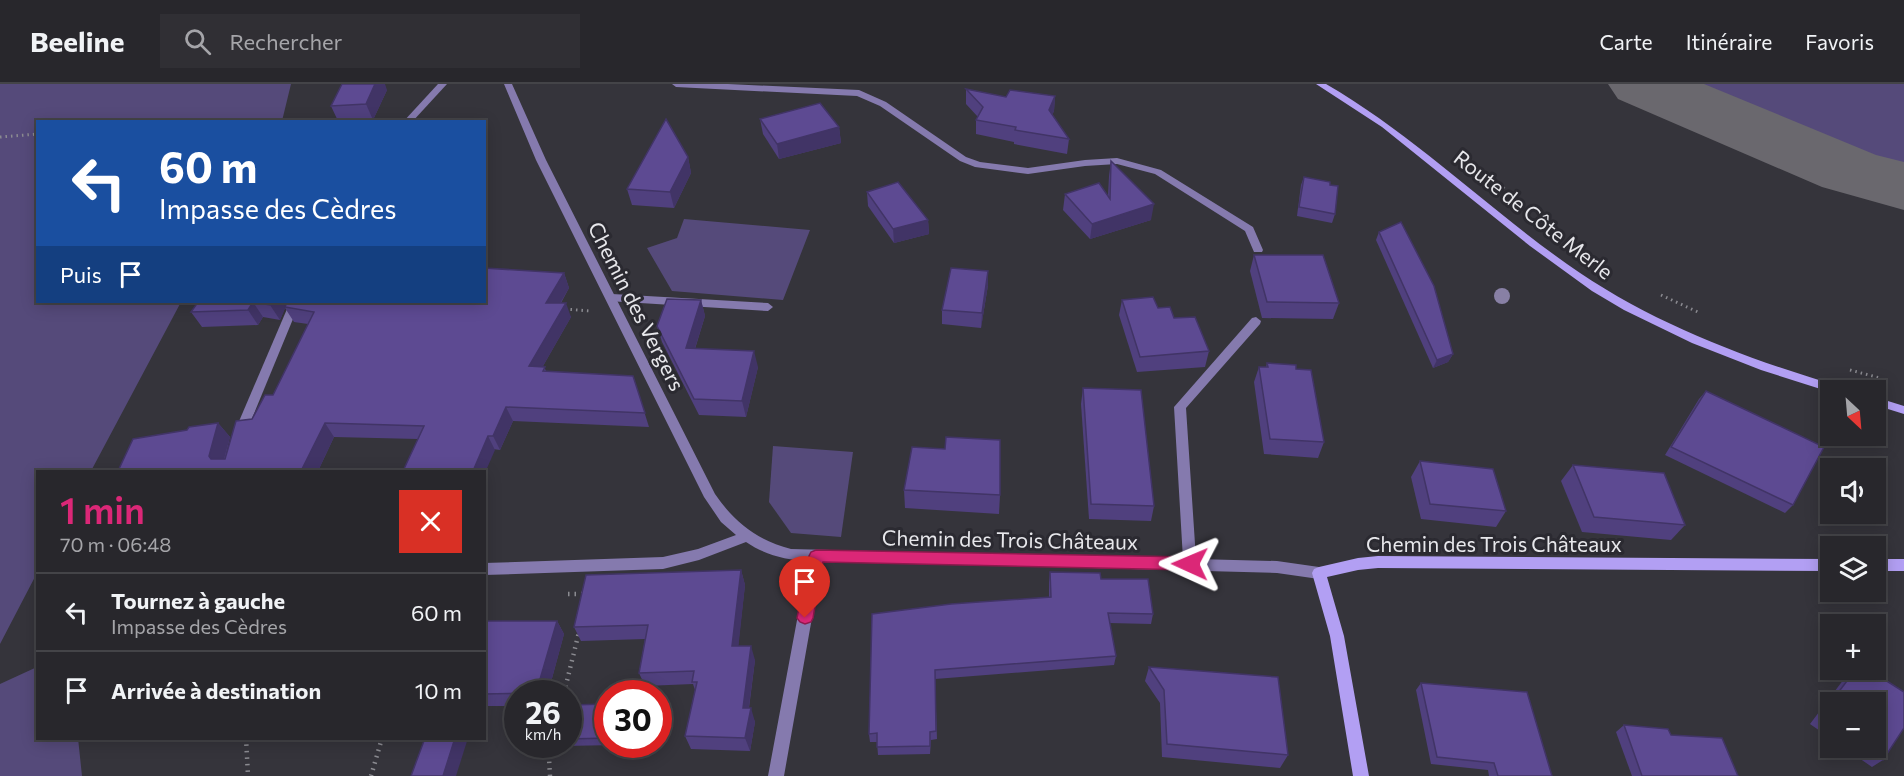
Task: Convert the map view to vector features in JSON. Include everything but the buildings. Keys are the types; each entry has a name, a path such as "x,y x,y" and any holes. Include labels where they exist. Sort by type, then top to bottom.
{"main road":[{"name":"Route de Côte Merle","path":"1320,84 1392,129 1564,267 1604,293 1689,338 1742,360 1820,384"},
{"path":"1886,404 1904,410"},
{"name":"Chemin des Trois Châteaux","path":"1319,573 1378,562 1820,565"},
{"path":"1886,565 1904,565"},
{"path":"1319,573 1337,636 1361,776"}],"street":[{"path":"409,120 443,84"},
{"name":"Chemin des Vergers","path":"508,84 541,160 710,497 730,523 745,537"},
{"path":"676,84 859,93 883,104 963,159 990,167 1035,170 1107,161 1145,167 1158,172 1249,229 1258,250"},
{"path":"612,298 768,307"},
{"path":"235,446 295,303"},
{"path":"1190,564 1180,407 1256,321"},
{"path":"486,569 663,563 699,554 745,537"},
{"name":"Chemin des Trois Châteaux","path":"745,537 773,551 816,556 1190,564 1276,567 1319,573"},
{"path":"776,776 816,556"}],"path":[{"path":"0,136 36,134"},
{"path":"1480,170 1523,204"},
{"path":"1653,291 1705,316"},
{"path":"562,309 619,312"},
{"path":"1842,367 1884,379"},
{"path":"586,605 596,566"},
{"path":"567,680 580,627"},
{"path":"246,740 248,776"},
{"path":"371,776 381,740"},
{"path":"549,758 550,776"}],"shaded area":[{"path":"0,84 291,84 282,120 36,120 36,303 180,303 92,470 36,470 36,575 0,644"},
{"path":"1679,84 1904,84 1904,168 1818,142"},
{"path":"684,219 810,230 783,300 672,291 647,248 677,238"},
{"path":"773,446 853,452 841,537 791,533 769,502"},
{"path":"36,667 36,740 78,740 82,776 0,776 0,684"}],"taxiway":[{"path":"1643,84 1849,171 1904,186"}],"route":[{"path":"805,618 816,556 1190,564"}]}
